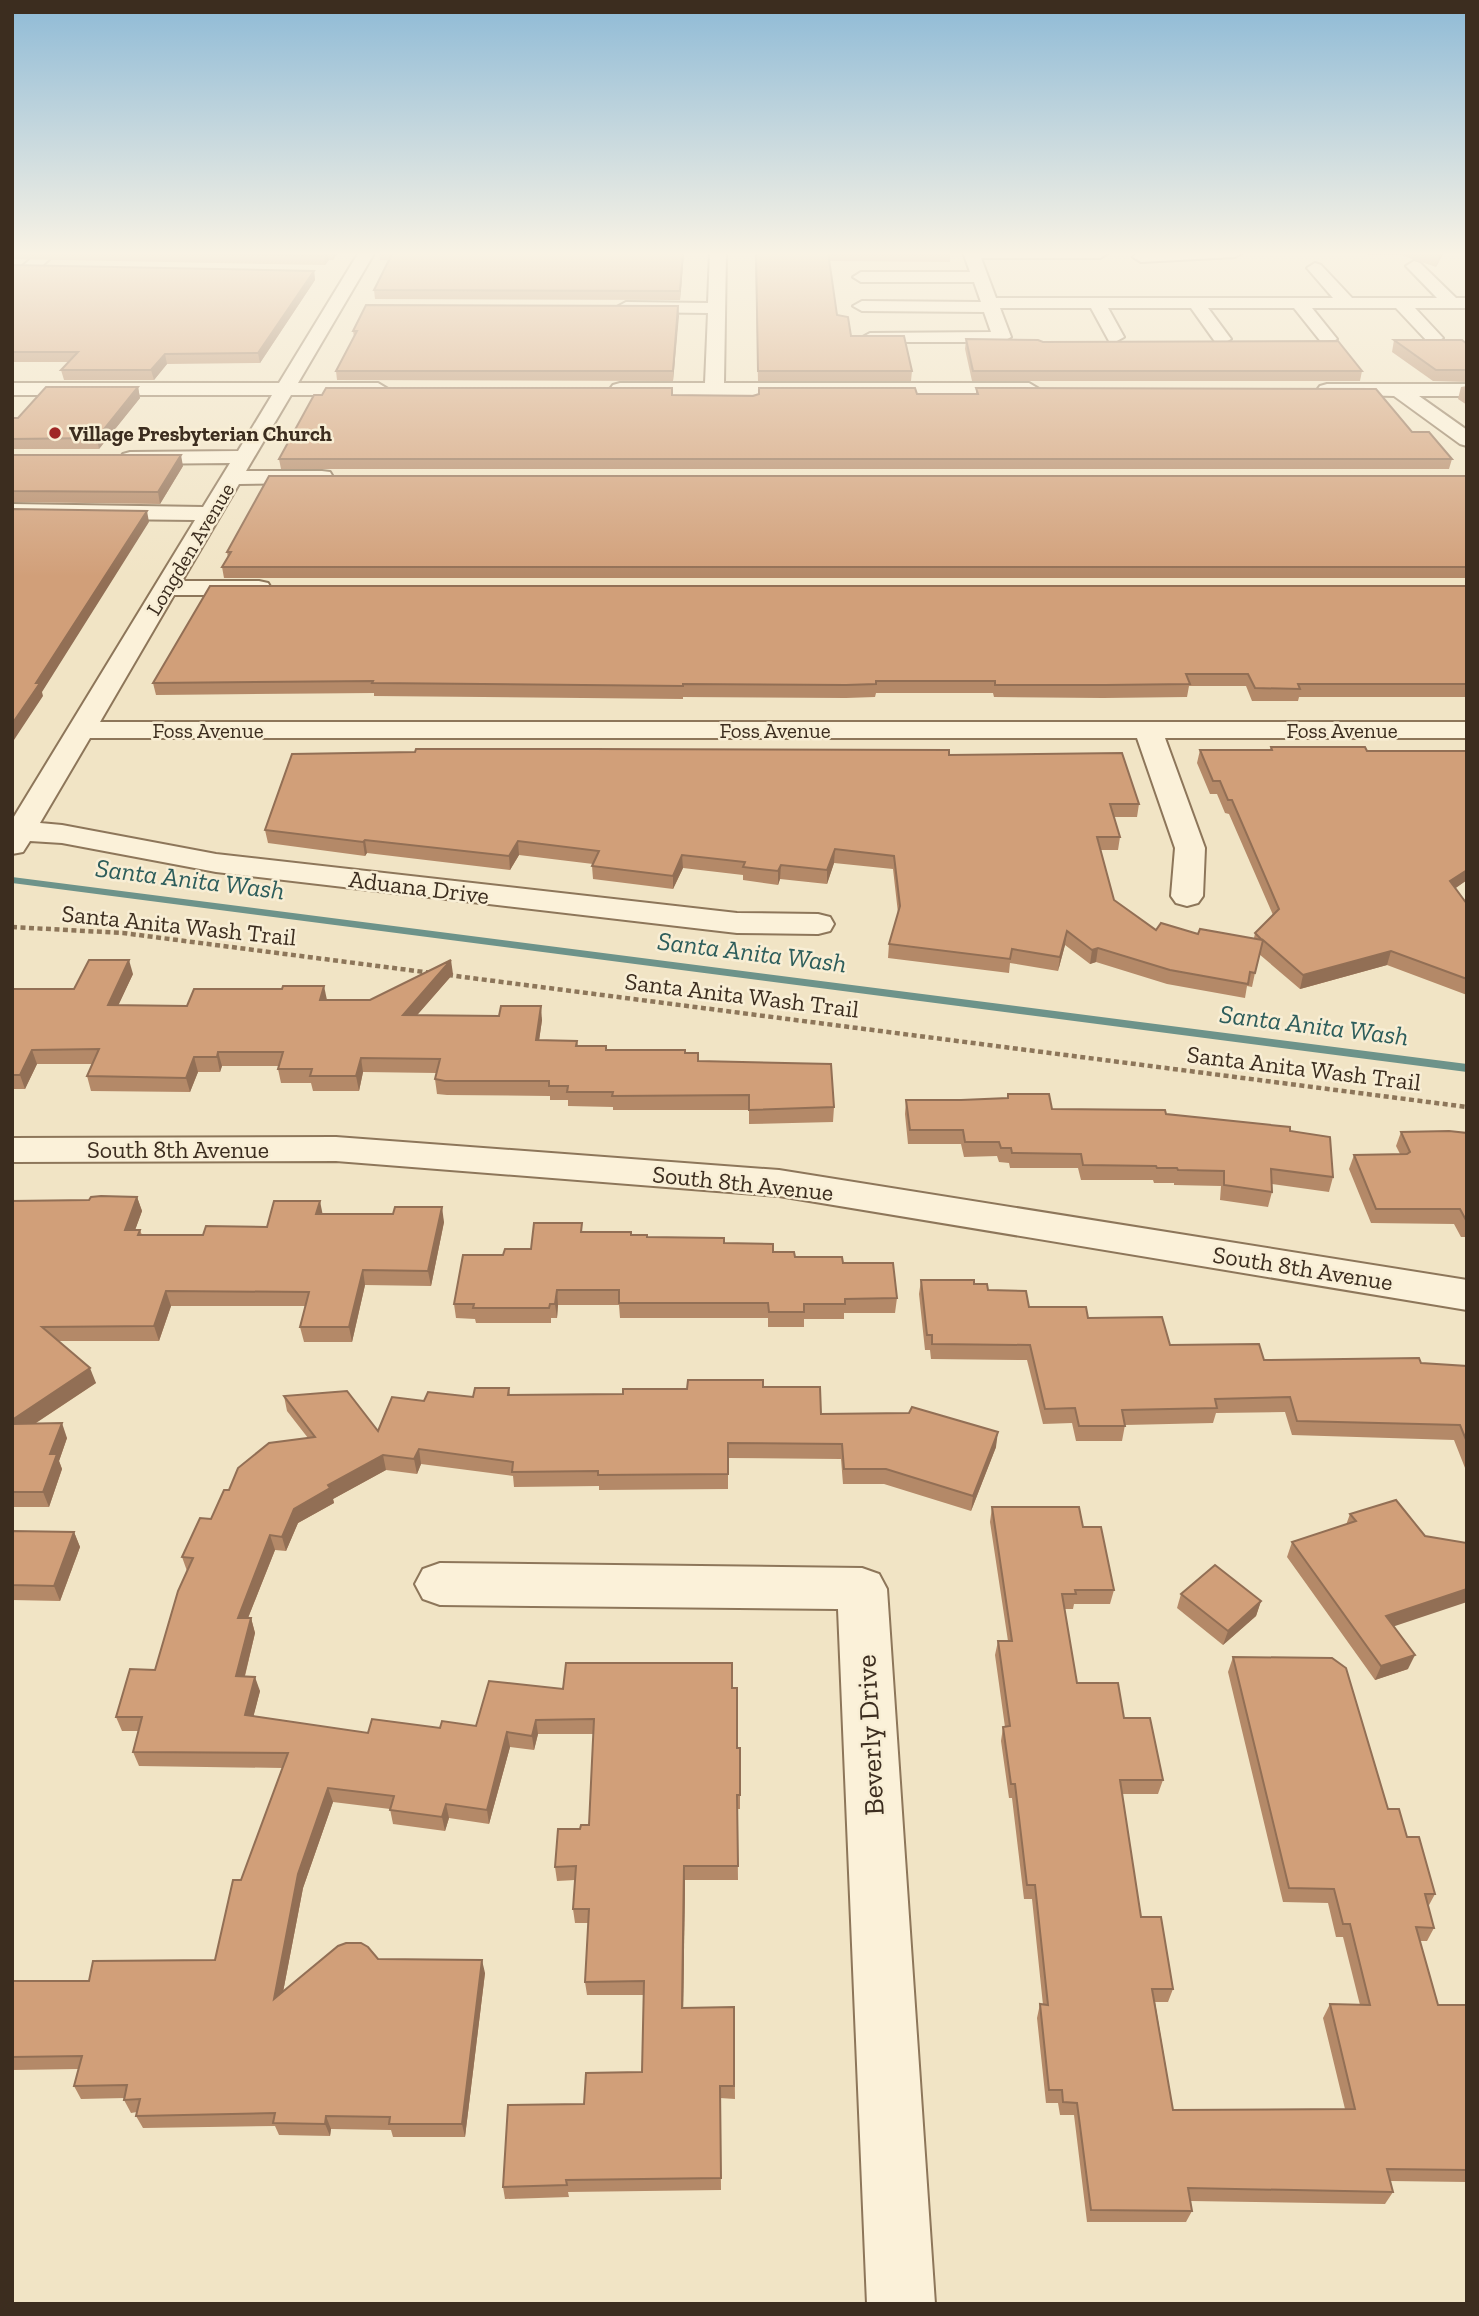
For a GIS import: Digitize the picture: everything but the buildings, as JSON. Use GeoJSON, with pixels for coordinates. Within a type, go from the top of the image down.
{"type":"FeatureCollection","features":[{"type":"Feature","properties":{"kind":"street","name":"Longden Avenue"},"geometry":{"type":"LineString","coordinates":[[17,838],[284,389],[306,360]]}},
{"type":"Feature","properties":{"kind":"street"},"geometry":{"type":"LineString","coordinates":[[714,390],[715,360]]}},
{"type":"Feature","properties":{"kind":"street"},"geometry":{"type":"LineString","coordinates":[[938,360],[946,389]]}},
{"type":"Feature","properties":{"kind":"street"},"geometry":{"type":"LineString","coordinates":[[12,389],[403,389]]}},
{"type":"Feature","properties":{"kind":"street"},"geometry":{"type":"LineString","coordinates":[[606,390],[1042,389]]}},
{"type":"Feature","properties":{"kind":"street"},"geometry":{"type":"LineString","coordinates":[[1303,390],[1467,390]]}},
{"type":"Feature","properties":{"kind":"street"},"geometry":{"type":"LineString","coordinates":[[1399,390],[1467,440]]}},
{"type":"Feature","properties":{"kind":"street"},"geometry":{"type":"LineString","coordinates":[[108,458],[340,477]]}},
{"type":"Feature","properties":{"kind":"street"},"geometry":{"type":"LineString","coordinates":[[12,512],[212,514]]}},
{"type":"Feature","properties":{"kind":"street"},"geometry":{"type":"LineString","coordinates":[[167,588],[289,588]]}},
{"type":"Feature","properties":{"kind":"street","name":"Foss Avenue"},"geometry":{"type":"LineString","coordinates":[[82,730],[1467,730]]}},
{"type":"Feature","properties":{"kind":"street"},"geometry":{"type":"LineString","coordinates":[[1148,730],[1190,848],[1187,896]]}},
{"type":"Feature","properties":{"kind":"street","name":"Aduana Drive"},"geometry":{"type":"LineString","coordinates":[[17,838],[62,834],[216,863],[737,923],[818,924]]}},
{"type":"Feature","properties":{"kind":"street","name":"South 8th Avenue"},"geometry":{"type":"LineString","coordinates":[[12,1150],[336,1149],[779,1183],[1467,1295]]}},
{"type":"Feature","properties":{"kind":"street","name":"Beverly Drive"},"geometry":{"type":"LineString","coordinates":[[440,1584],[862,1589],[901,2304]]}},
{"type":"Feature","properties":{"kind":"path","name":"Santa Anita Wash Trail"},"geometry":{"type":"LineString","coordinates":[[12,927],[123,933],[1467,1107]]}},
{"type":"Feature","properties":{"kind":"waterway","name":"Santa Anita Wash"},"geometry":{"type":"LineString","coordinates":[[12,880],[1467,1068]]}},
{"type":"Feature","properties":{"kind":"place","name":"Village Presbyterian Church"},"geometry":{"type":"Point","coordinates":[55,433]}}]}
